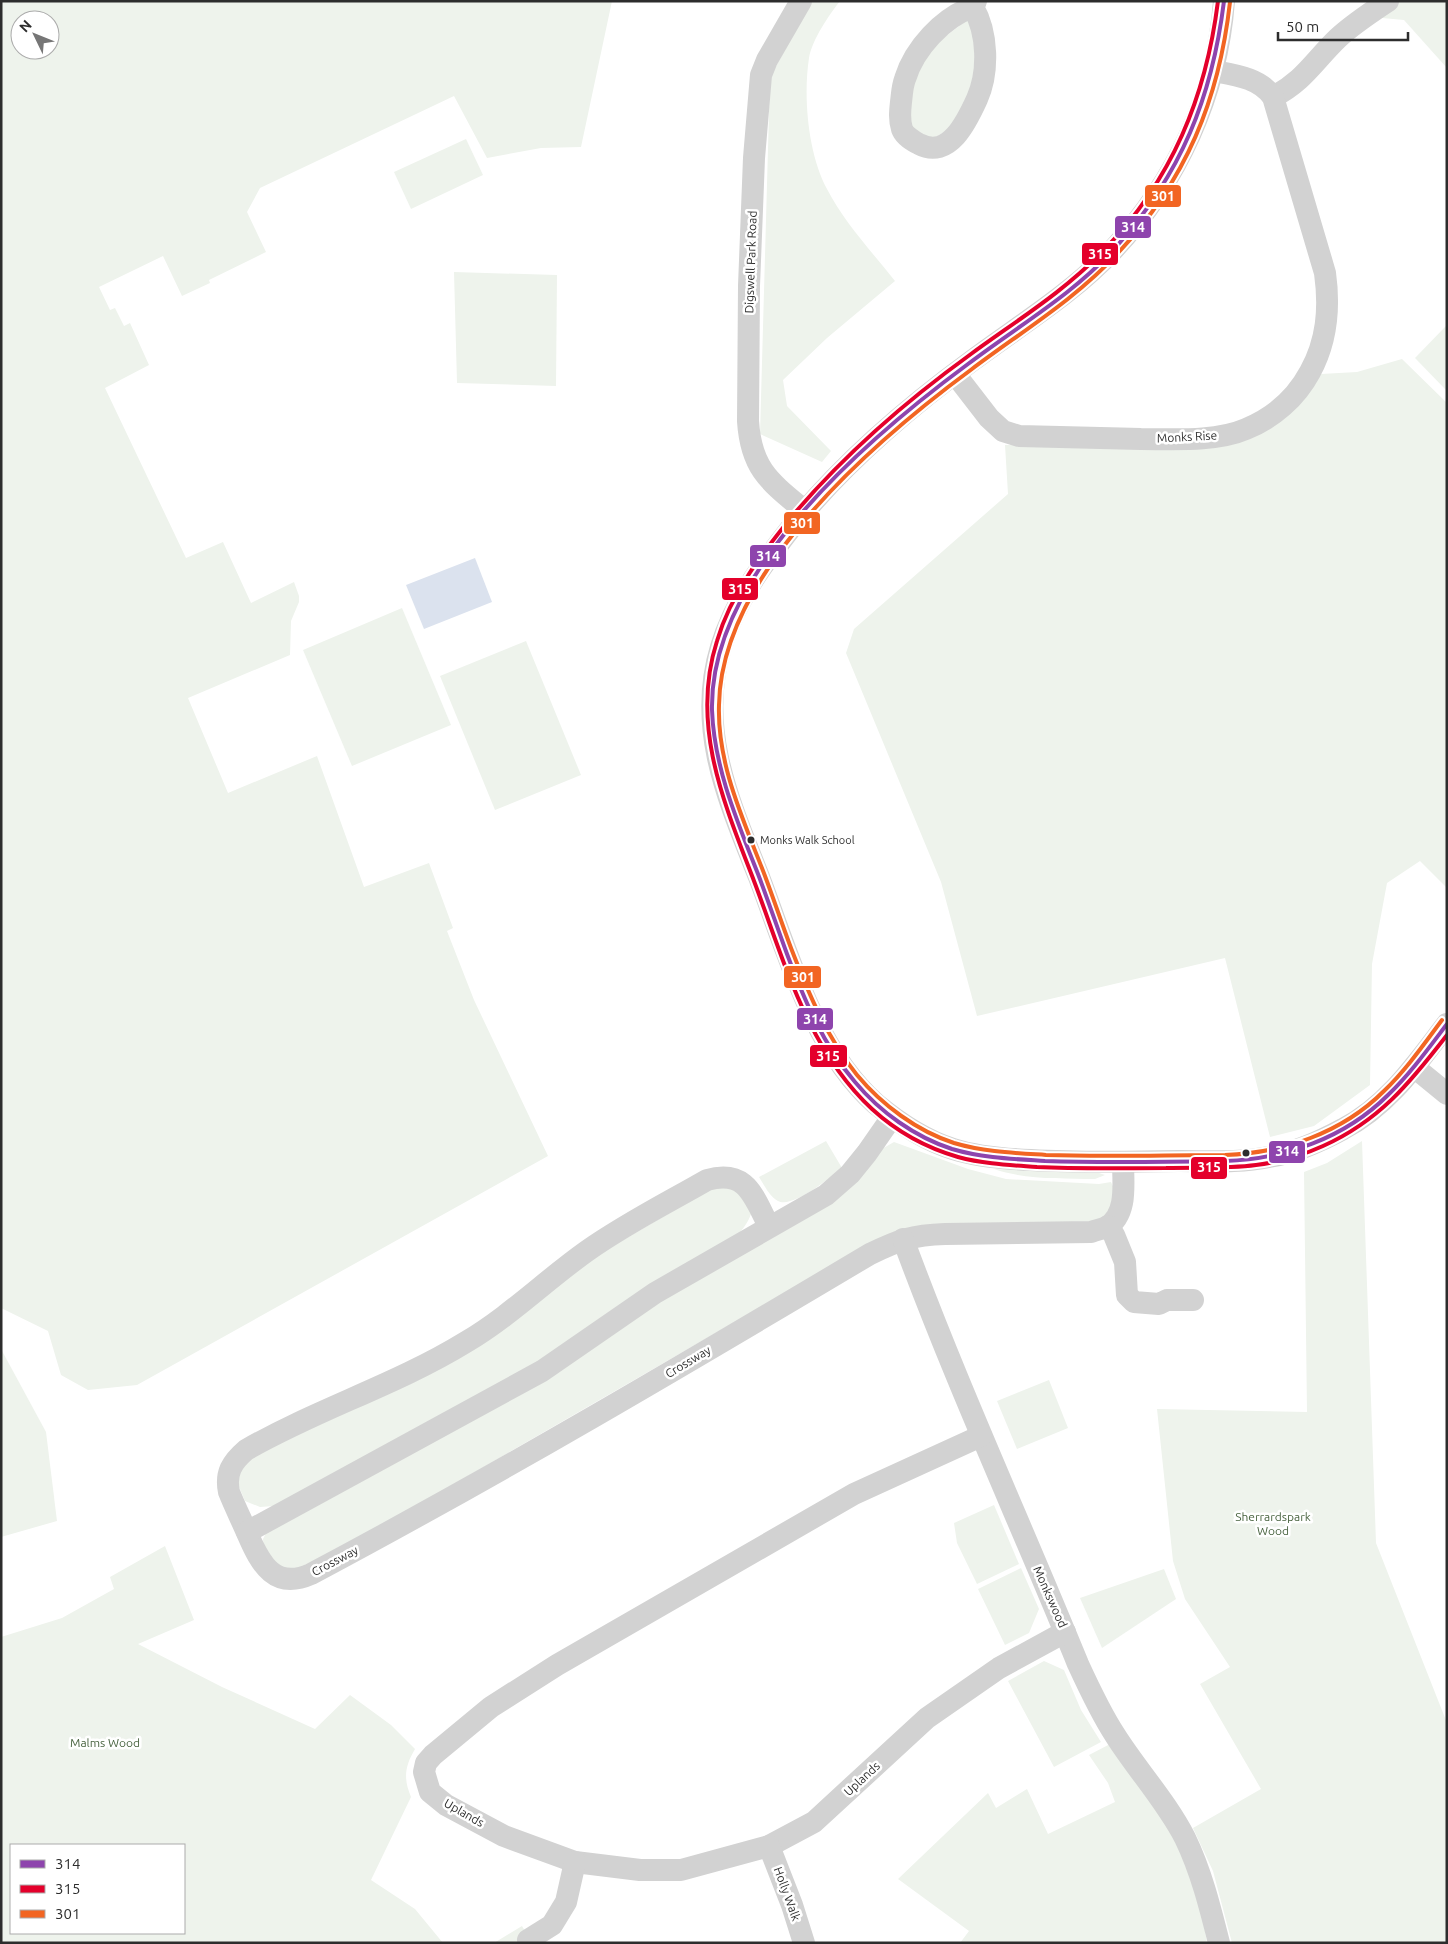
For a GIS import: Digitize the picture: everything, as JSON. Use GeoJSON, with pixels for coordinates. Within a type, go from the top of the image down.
{"type":"FeatureCollection","features":[{"type":"Feature","properties":{"kind":"street","name":"Digswell Park Road"},"geometry":{"type":"LineString","coordinates":[[801,1],[767,60],[762,74],[754,158],[749,286],[748,421],[749,442],[761,468],[777,487],[805,511]]}},
{"type":"Feature","properties":{"kind":"street"},"geometry":{"type":"LineString","coordinates":[[1224,1],[1222,34],[1204,104],[1163,187],[1136,225],[1098,265],[1066,292],[954,374],[868,444],[805,511],[743,593],[728,624],[719,653],[713,685],[714,745],[732,810],[821,1032],[854,1080],[872,1100],[913,1131],[936,1143],[974,1155],[1056,1162],[1241,1161],[1273,1157],[1301,1148],[1345,1129],[1381,1104],[1414,1067],[1447,1024]]}},
{"type":"Feature","properties":{"kind":"street"},"geometry":{"type":"LineString","coordinates":[[1214,71],[1259,83],[1268,89],[1273,97],[1298,82],[1338,38],[1361,19],[1388,1]]}},
{"type":"Feature","properties":{"kind":"street"},"geometry":{"type":"LineString","coordinates":[[975,4],[983,28],[986,46],[984,71],[978,97],[964,126],[952,140],[939,146],[925,147],[912,141],[902,130],[900,113],[904,80],[916,56],[929,38],[956,14],[975,4]]}},
{"type":"Feature","properties":{"kind":"street","name":"Monks Rise"},"geometry":{"type":"LineString","coordinates":[[954,374],[989,418],[1003,430],[1019,436],[1183,439],[1212,437],[1245,430],[1280,409],[1306,379],[1319,356],[1326,329],[1329,298],[1325,273],[1273,97]]}},
{"type":"Feature","properties":{"kind":"street"},"geometry":{"type":"LineString","coordinates":[[1414,1067],[1447,1094]]}},
{"type":"Feature","properties":{"kind":"street"},"geometry":{"type":"LineString","coordinates":[[247,1532],[542,1370],[655,1293],[826,1194],[850,1174],[892,1116]]}},
{"type":"Feature","properties":{"kind":"street"},"geometry":{"type":"LineString","coordinates":[[1123,1162],[1123,1204],[1117,1217],[1108,1226],[1114,1235],[1125,1262],[1127,1295],[1134,1302],[1159,1304],[1167,1300],[1193,1300]]}},
{"type":"Feature","properties":{"kind":"street","name":"Crossway"},"geometry":{"type":"LineString","coordinates":[[769,1226],[750,1190],[743,1183],[733,1178],[721,1176],[707,1180],[620,1230],[586,1252],[503,1318],[466,1342],[427,1364],[246,1450],[232,1464],[227,1482],[229,1492],[261,1562],[273,1574],[281,1578],[292,1580],[311,1574],[438,1506],[651,1384],[870,1254],[903,1239],[922,1235],[945,1234],[1092,1232],[1108,1226]]}},
{"type":"Feature","properties":{"kind":"street","name":"Monkswood"},"geometry":{"type":"LineString","coordinates":[[903,1239],[929,1308],[982,1436],[1096,1702],[1115,1735],[1162,1801],[1185,1838],[1208,1898],[1219,1943]]}},
{"type":"Feature","properties":{"kind":"street","name":"Uplands"},"geometry":{"type":"LineString","coordinates":[[982,1436],[854,1494],[557,1665],[491,1707],[426,1763],[425,1780],[430,1792],[446,1805],[504,1836],[575,1862],[640,1870],[681,1870],[769,1846],[814,1822],[927,1718],[999,1668],[1065,1632]]}},
{"type":"Feature","properties":{"kind":"street","name":"Holly Walk"},"geometry":{"type":"LineString","coordinates":[[769,1846],[792,1905],[804,1943]]}},
{"type":"Feature","properties":{"kind":"street"},"geometry":{"type":"LineString","coordinates":[[528,1940],[552,1925],[566,1902],[575,1862]]}},
{"type":"Feature","properties":{"kind":"green space"},"geometry":{"type":"Polygon","coordinates":[[[1,1],[612,1],[581,147],[541,148],[487,158],[454,96],[260,188],[247,212],[266,252],[209,280],[210,283],[182,296],[163,256],[99,287],[110,310],[115,308],[124,326],[130,323],[149,365],[105,388],[186,558],[223,542],[251,603],[294,582],[299,596],[299,602],[291,621],[290,655],[188,698],[228,793],[317,756],[364,887],[429,863],[453,928],[447,931],[474,1000],[548,1156],[137,1385],[88,1390],[61,1375],[48,1331],[1,1308],[1,1]]]}},
{"type":"Feature","properties":{"kind":"green space"},"geometry":{"type":"Polygon","coordinates":[[[812,1],[840,1],[817,36],[809,58],[807,107],[815,159],[834,201],[895,281],[827,338],[783,380],[787,406],[831,451],[822,462],[760,434],[770,77],[812,1]]]}},
{"type":"Feature","properties":{"kind":"green space"},"geometry":{"type":"Polygon","coordinates":[[[1401,1],[1447,1],[1447,68],[1404,20],[1382,18],[1379,14],[1401,1]]]}},
{"type":"Feature","properties":{"kind":"green space"},"geometry":{"type":"Polygon","coordinates":[[[971,17],[978,74],[960,123],[930,140],[910,128],[908,91],[929,49],[971,17]]]}},
{"type":"Feature","properties":{"kind":"green space"},"geometry":{"type":"Polygon","coordinates":[[[466,139],[483,175],[411,209],[394,172],[466,139]]]}},
{"type":"Feature","properties":{"kind":"green space"},"geometry":{"type":"Polygon","coordinates":[[[454,272],[557,275],[556,386],[457,383],[454,272]]]}},
{"type":"Feature","properties":{"kind":"green space"},"geometry":{"type":"Polygon","coordinates":[[[1447,325],[1447,391],[1415,358],[1447,325]]]}},
{"type":"Feature","properties":{"kind":"green space"},"geometry":{"type":"Polygon","coordinates":[[[1402,359],[1447,403],[1447,888],[1420,861],[1387,883],[1372,964],[1370,1085],[1314,1126],[1270,1137],[1225,958],[977,1016],[941,882],[846,653],[854,629],[1008,494],[1005,445],[1215,446],[1321,374],[1357,372],[1402,359]]]}},
{"type":"Feature","properties":{"kind":"green space"},"geometry":{"type":"Polygon","coordinates":[[[402,608],[451,725],[352,766],[303,650],[402,608]]]}},
{"type":"Feature","properties":{"kind":"green space"},"geometry":{"type":"Polygon","coordinates":[[[526,641],[581,775],[495,810],[440,676],[526,641]]]}},
{"type":"Feature","properties":{"kind":"green space"},"geometry":{"type":"Polygon","coordinates":[[[826,1141],[842,1168],[802,1196],[784,1202],[772,1197],[759,1177],[826,1141]]]}},
{"type":"Feature","properties":{"kind":"green space","name":"Sherrardspark Wood"},"geometry":{"type":"Polygon","coordinates":[[[1362,1141],[1376,1543],[1447,1723],[1447,1943],[1232,1943],[1213,1871],[1193,1828],[1261,1789],[1200,1684],[1230,1667],[1185,1599],[1173,1561],[1157,1409],[1307,1412],[1304,1172],[1327,1163],[1362,1141]]]}},
{"type":"Feature","properties":{"kind":"green space"},"geometry":{"type":"Polygon","coordinates":[[[894,1142],[968,1169],[1006,1179],[1099,1184],[1111,1182],[1114,1188],[1113,1203],[1101,1221],[866,1246],[307,1569],[285,1572],[264,1551],[263,1539],[266,1533],[553,1372],[894,1142]]]}},
{"type":"Feature","properties":{"kind":"green space"},"geometry":{"type":"Polygon","coordinates":[[[994,1169],[1099,1173],[1105,1175],[1095,1179],[1044,1178],[1006,1173],[994,1169]]]}},
{"type":"Feature","properties":{"kind":"green space"},"geometry":{"type":"Polygon","coordinates":[[[719,1184],[732,1184],[753,1207],[748,1221],[734,1239],[536,1366],[274,1506],[260,1507],[245,1501],[234,1475],[237,1466],[719,1184]]]}},
{"type":"Feature","properties":{"kind":"green space"},"geometry":{"type":"Polygon","coordinates":[[[1,1349],[46,1432],[57,1521],[1,1537],[1,1349]]]}},
{"type":"Feature","properties":{"kind":"green space"},"geometry":{"type":"Polygon","coordinates":[[[1049,1380],[1068,1428],[1017,1449],[997,1401],[1049,1380]]]}},
{"type":"Feature","properties":{"kind":"green space"},"geometry":{"type":"Polygon","coordinates":[[[994,1505],[1019,1564],[977,1584],[957,1543],[954,1523],[994,1505]]]}},
{"type":"Feature","properties":{"kind":"green space","name":"Malms Wood"},"geometry":{"type":"Polygon","coordinates":[[[165,1546],[194,1620],[138,1644],[222,1687],[315,1729],[350,1695],[391,1725],[415,1749],[406,1772],[411,1797],[371,1880],[415,1909],[443,1943],[1,1943],[1,1637],[62,1618],[114,1589],[110,1577],[165,1546]]]}},
{"type":"Feature","properties":{"kind":"green space"},"geometry":{"type":"Polygon","coordinates":[[[1021,1568],[1039,1609],[1029,1633],[1005,1645],[978,1589],[1021,1568]]]}},
{"type":"Feature","properties":{"kind":"green space"},"geometry":{"type":"Polygon","coordinates":[[[1164,1569],[1176,1599],[1102,1648],[1080,1598],[1164,1569]]]}},
{"type":"Feature","properties":{"kind":"green space"},"geometry":{"type":"Polygon","coordinates":[[[1044,1661],[1064,1670],[1081,1710],[1101,1742],[1054,1767],[1008,1681],[1044,1661]]]}},
{"type":"Feature","properties":{"kind":"green space"},"geometry":{"type":"Polygon","coordinates":[[[1112,1743],[1172,1829],[1200,1900],[1207,1943],[960,1943],[969,1931],[898,1879],[988,1793],[996,1808],[1027,1789],[1048,1834],[1115,1802],[1108,1783],[1089,1755],[1112,1743]]]}},
{"type":"Feature","properties":{"kind":"green space"},"geometry":{"type":"Polygon","coordinates":[[[522,1926],[532,1943],[494,1943],[522,1926]]]}},
{"type":"Feature","properties":{"kind":"shaded area"},"geometry":{"type":"Polygon","coordinates":[[[475,558],[492,602],[424,629],[406,585],[475,558]]]}},
{"type":"Feature","properties":{"kind":"transit line","name":"315"},"geometry":{"type":"LineString","coordinates":[[1218,1],[1205,71],[1195,104],[1167,166],[1149,195],[1128,223],[1104,250],[1073,279],[923,390],[856,449],[794,514],[749,574],[723,623],[710,672],[707,703],[714,763],[732,822],[787,972],[814,1031],[830,1059],[849,1085],[881,1117],[912,1138],[946,1153],[987,1163],[1069,1168],[1222,1167],[1256,1165],[1282,1160],[1323,1146],[1343,1136],[1377,1113],[1406,1085],[1447,1035]]}},
{"type":"Feature","properties":{"kind":"transit line","name":"314"},"geometry":{"type":"LineString","coordinates":[[1224,1],[1219,36],[1211,70],[1202,102],[1190,133],[1176,163],[1139,219],[1100,264],[1064,295],[928,394],[885,430],[842,470],[801,513],[765,560],[737,609],[718,659],[712,710],[717,752],[735,814],[800,988],[815,1021],[833,1053],[855,1082],[887,1113],[925,1138],[938,1144],[952,1149],[998,1158],[1045,1161],[1225,1161],[1270,1156],[1292,1151],[1333,1134],[1371,1110],[1404,1079],[1447,1024]]}},
{"type":"Feature","properties":{"kind":"transit line","name":"301"},"geometry":{"type":"LineString","coordinates":[[1230,2],[1225,38],[1208,105],[1180,167],[1163,197],[1142,225],[1102,270],[1066,300],[933,399],[891,434],[849,473],[809,515],[774,560],[745,607],[726,656],[719,705],[722,749],[733,792],[797,965],[827,1030],[846,1061],[878,1097],[901,1116],[940,1138],[954,1143],[1000,1152],[1046,1155],[1225,1155],[1268,1150],[1290,1145],[1331,1129],[1367,1106],[1400,1074],[1442,1020]]}},
{"type":"Feature","properties":{"kind":"place","name":"Monks Walk School"},"geometry":{"type":"Point","coordinates":[751,840]}}]}
